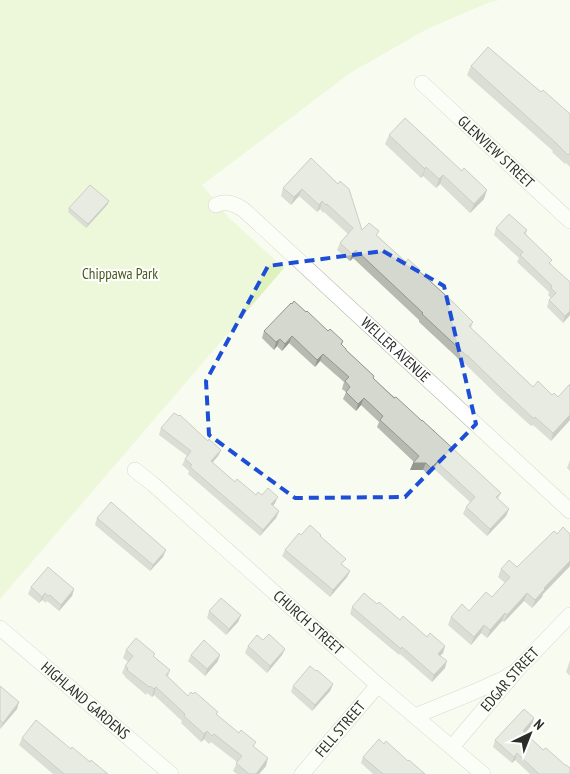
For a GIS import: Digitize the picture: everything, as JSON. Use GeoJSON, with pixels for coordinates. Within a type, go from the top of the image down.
{"type":"FeatureCollection","features":[{"type":"Feature","properties":{"kind":"street","name":"GLENVIEW STREET"},"geometry":{"type":"LineString","coordinates":[[422,83],[570,221]]}},
{"type":"Feature","properties":{"kind":"street","name":"WELLER AVENUE"},"geometry":{"type":"LineString","coordinates":[[216,204],[229,202],[244,210],[570,511]]}},
{"type":"Feature","properties":{"kind":"street","name":"CHURCH STREET"},"geometry":{"type":"LineString","coordinates":[[134,470],[154,485],[378,685],[483,774]]}},
{"type":"Feature","properties":{"kind":"street","name":"EDGAR STREET"},"geometry":{"type":"LineString","coordinates":[[452,747],[518,669],[570,615]]}},
{"type":"Feature","properties":{"kind":"street","name":"HIGHLAND GARDENS"},"geometry":{"type":"LineString","coordinates":[[0,628],[171,774]]}},
{"type":"Feature","properties":{"kind":"street"},"geometry":{"type":"LineString","coordinates":[[415,716],[497,681],[518,669]]}},
{"type":"Feature","properties":{"kind":"street","name":"FELL STREET"},"geometry":{"type":"LineString","coordinates":[[302,774],[378,685]]}},
{"type":"Feature","properties":{"kind":"highlighted area"},"geometry":{"type":"Polygon","coordinates":[[[383,251],[444,286],[476,424],[405,497],[295,498],[209,435],[206,381],[268,266],[383,251]]]}},
{"type":"Feature","properties":{"kind":"green space","name":"Chippawa Park"},"geometry":{"type":"Polygon","coordinates":[[[0,0],[499,0],[490,2],[427,29],[350,73],[202,185],[229,218],[284,268],[0,599],[0,0]]]}},
{"type":"Feature","properties":{"kind":"building"},"geometry":{"type":"Polygon","coordinates":[[[488,47],[541,92],[543,90],[570,114],[570,155],[471,66],[488,47]]]}},
{"type":"Feature","properties":{"kind":"building"},"geometry":{"type":"Polygon","coordinates":[[[405,118],[462,171],[464,168],[487,190],[474,204],[443,175],[439,179],[426,167],[425,169],[389,135],[405,118]]]}},
{"type":"Feature","properties":{"kind":"building"},"geometry":{"type":"Polygon","coordinates":[[[311,158],[338,184],[340,181],[349,189],[362,230],[369,223],[379,231],[376,235],[406,262],[408,259],[419,269],[473,322],[469,326],[533,387],[538,381],[552,395],[554,393],[558,397],[570,384],[570,415],[553,433],[535,417],[534,419],[356,250],[352,254],[340,243],[353,228],[327,204],[322,201],[319,205],[302,189],[294,197],[283,188],[311,158]]]}},
{"type":"Feature","properties":{"kind":"building"},"geometry":{"type":"Polygon","coordinates":[[[90,185],[109,201],[88,224],[69,208],[90,185]]]}},
{"type":"Feature","properties":{"kind":"building"},"geometry":{"type":"Polygon","coordinates":[[[509,214],[527,230],[524,233],[552,260],[549,263],[570,282],[570,311],[565,316],[549,300],[556,293],[551,288],[552,286],[520,255],[523,252],[496,228],[509,214]]]}},
{"type":"Feature","properties":{"kind":"building"},"geometry":{"type":"Polygon","coordinates":[[[294,301],[328,331],[330,329],[343,341],[341,344],[374,376],[373,378],[394,398],[396,397],[422,420],[501,493],[496,497],[509,509],[490,529],[466,507],[475,497],[437,462],[431,468],[426,463],[413,463],[419,456],[380,420],[383,416],[364,398],[358,404],[346,392],[350,387],[345,381],[349,377],[323,354],[317,360],[292,336],[285,344],[280,339],[276,342],[264,331],[294,301]]]}},
{"type":"Feature","properties":{"kind":"building"},"geometry":{"type":"Polygon","coordinates":[[[174,413],[180,415],[208,441],[209,439],[221,450],[211,461],[235,482],[237,479],[256,495],[258,492],[262,495],[268,488],[278,497],[271,504],[279,511],[263,530],[190,467],[192,465],[185,459],[191,451],[161,428],[174,413]]]}},
{"type":"Feature","properties":{"kind":"building"},"geometry":{"type":"Polygon","coordinates":[[[111,502],[166,550],[153,565],[97,518],[111,502]]]}},
{"type":"Feature","properties":{"kind":"building"},"geometry":{"type":"Polygon","coordinates":[[[310,525],[346,559],[341,564],[350,571],[333,590],[285,550],[299,533],[301,535],[310,525]]]}},
{"type":"Feature","properties":{"kind":"building"},"geometry":{"type":"Polygon","coordinates":[[[563,527],[570,534],[570,561],[535,600],[527,593],[490,630],[484,625],[474,637],[451,617],[462,604],[469,611],[486,592],[492,597],[510,577],[501,569],[509,560],[517,567],[554,531],[557,534],[563,527]]]}},
{"type":"Feature","properties":{"kind":"building"},"geometry":{"type":"Polygon","coordinates":[[[48,567],[74,589],[61,605],[50,595],[48,596],[45,593],[42,597],[31,587],[48,567]]]}},
{"type":"Feature","properties":{"kind":"building"},"geometry":{"type":"Polygon","coordinates":[[[364,593],[377,604],[379,602],[400,620],[403,616],[427,637],[430,633],[445,646],[438,654],[447,661],[434,675],[352,607],[364,593]]]}},
{"type":"Feature","properties":{"kind":"building"},"geometry":{"type":"Polygon","coordinates":[[[221,598],[241,615],[229,629],[209,611],[221,598]]]}},
{"type":"Feature","properties":{"kind":"building"},"geometry":{"type":"Polygon","coordinates":[[[269,634],[285,649],[270,666],[248,646],[257,635],[263,640],[269,634]]]}},
{"type":"Feature","properties":{"kind":"building"},"geometry":{"type":"Polygon","coordinates":[[[136,638],[170,670],[166,675],[188,696],[191,692],[193,694],[195,692],[218,712],[216,714],[239,733],[241,730],[256,742],[253,746],[268,758],[256,774],[249,774],[236,763],[242,756],[214,734],[212,736],[207,731],[204,734],[156,687],[154,689],[149,687],[127,670],[128,668],[125,666],[133,656],[126,650],[136,638]]]}},
{"type":"Feature","properties":{"kind":"building"},"geometry":{"type":"Polygon","coordinates":[[[204,640],[220,655],[207,669],[191,655],[204,640]]]}},
{"type":"Feature","properties":{"kind":"building"},"geometry":{"type":"Polygon","coordinates":[[[310,666],[333,684],[315,705],[293,686],[310,666]]]}},
{"type":"Feature","properties":{"kind":"building"},"geometry":{"type":"Polygon","coordinates":[[[0,686],[19,702],[3,723],[0,720],[0,686]]]}},
{"type":"Feature","properties":{"kind":"building"},"geometry":{"type":"Polygon","coordinates":[[[524,709],[534,718],[523,731],[543,750],[546,748],[570,768],[570,774],[539,774],[517,753],[514,757],[495,740],[524,709]]]}},
{"type":"Feature","properties":{"kind":"building"},"geometry":{"type":"Polygon","coordinates":[[[36,720],[71,749],[72,747],[108,774],[64,774],[22,738],[36,720]]]}},
{"type":"Feature","properties":{"kind":"building"},"geometry":{"type":"Polygon","coordinates":[[[379,739],[384,744],[386,741],[425,774],[383,774],[363,757],[379,739]]]}}]}
